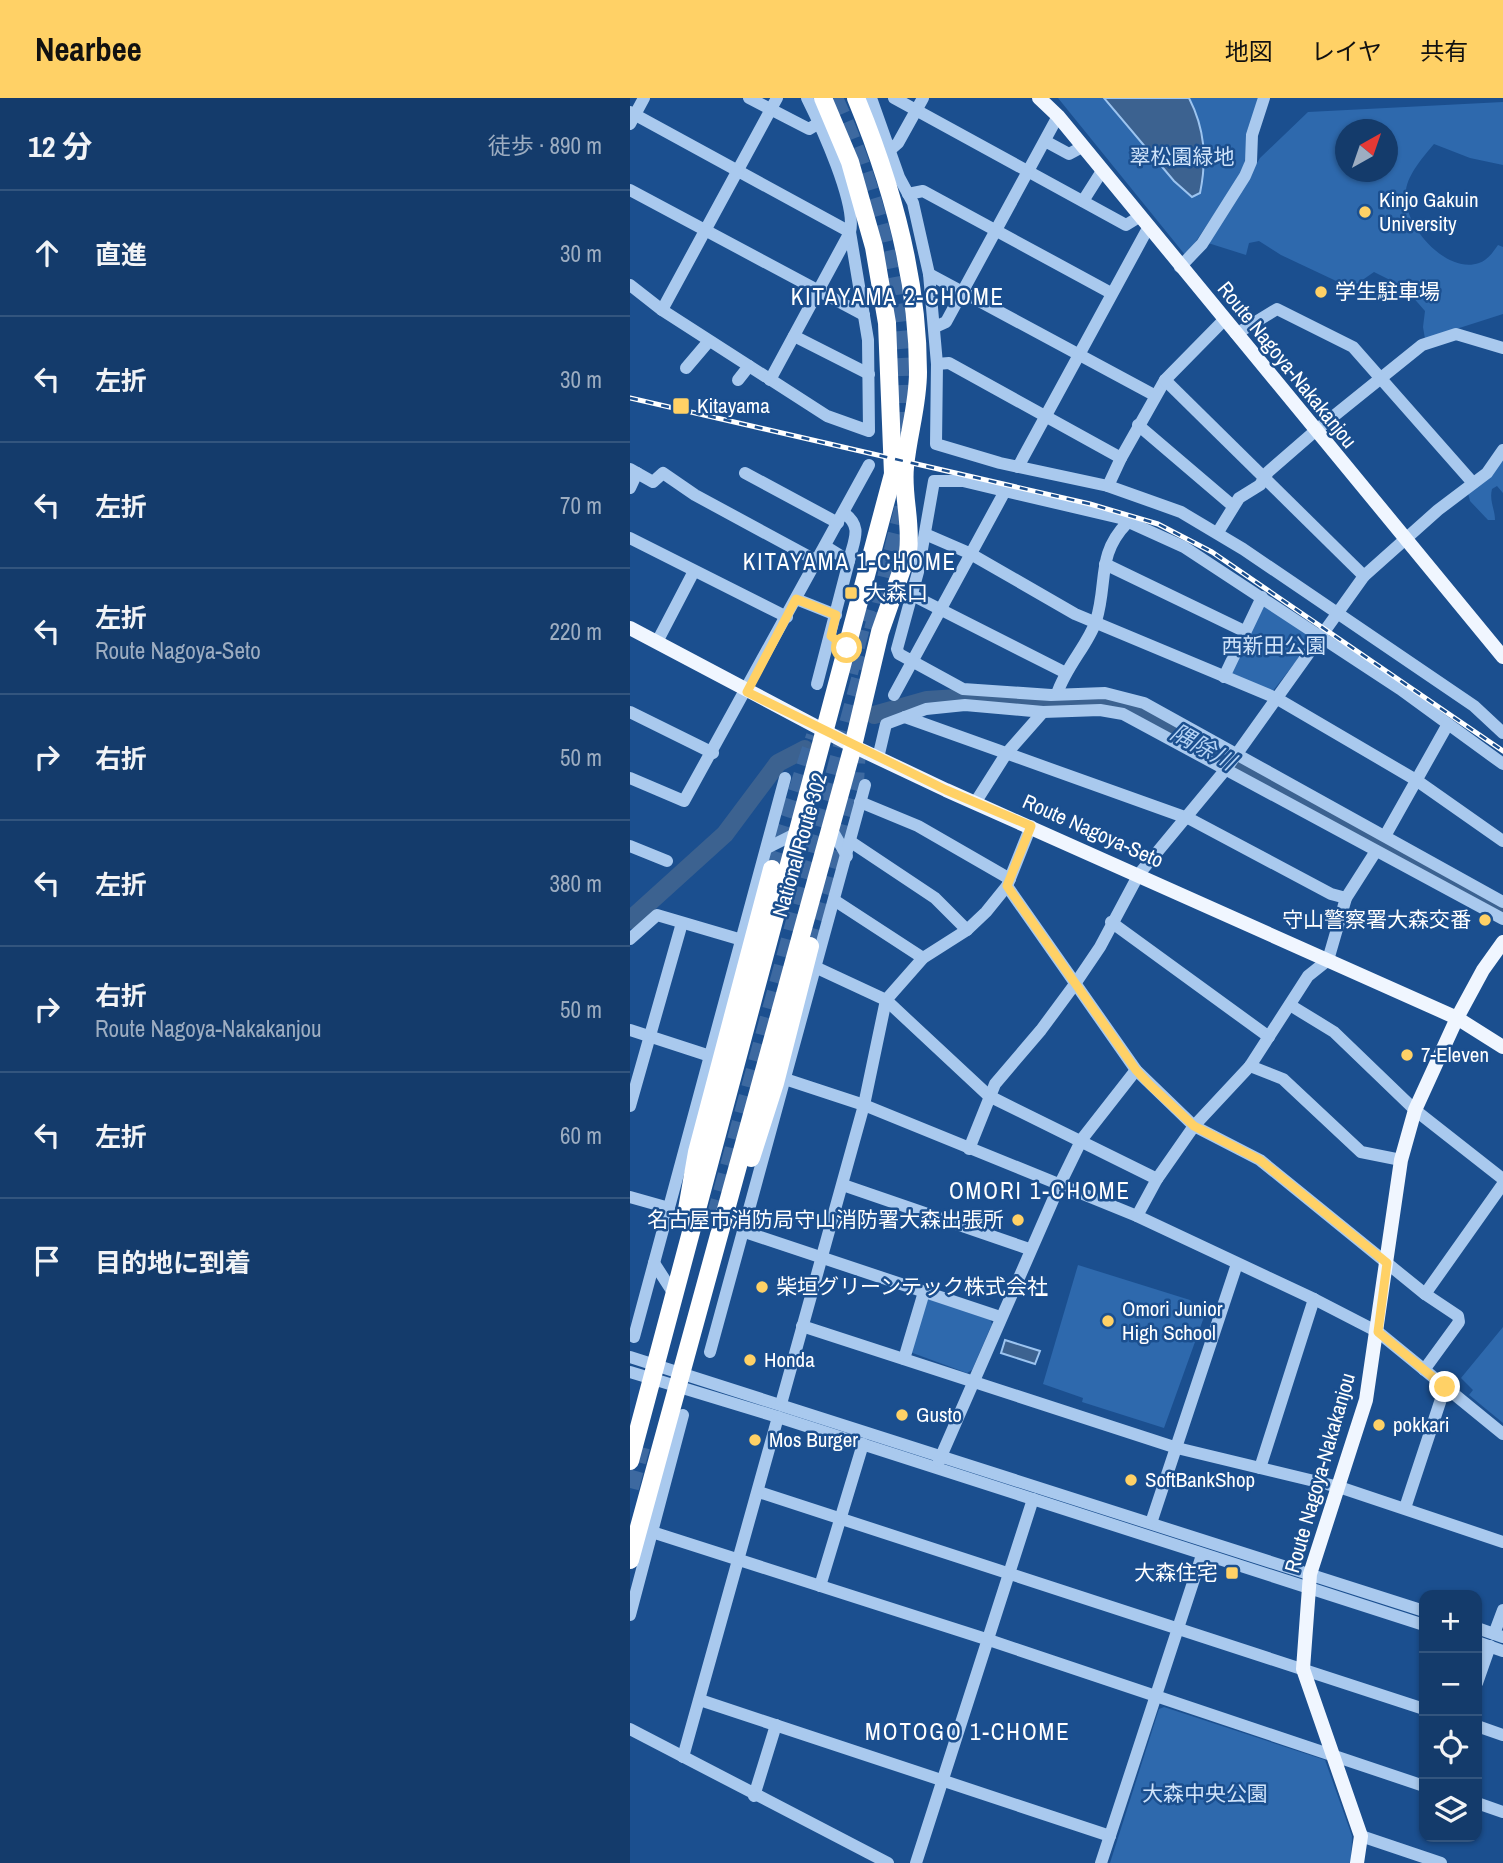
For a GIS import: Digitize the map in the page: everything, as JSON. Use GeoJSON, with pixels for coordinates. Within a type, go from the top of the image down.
{"type":"FeatureCollection","features":[{"type":"Feature","properties":{"kind":"highway","name":"National Route 302"},"geometry":{"type":"LineString","coordinates":[[630,1461],[893,474],[887,323],[874,247],[850,162],[823,98]]}},
{"type":"Feature","properties":{"kind":"highway","name":"National Route 302"},"geometry":{"type":"LineString","coordinates":[[630,1560],[645,1531],[669,1446],[681,1379],[829,824],[853,746],[880,632],[908,552],[910,535],[905,466],[917,405],[918,373],[912,292],[897,218],[856,98]]}},
{"type":"Feature","properties":{"kind":"highway"},"geometry":{"type":"LineString","coordinates":[[674,1294],[697,1152],[772,869]]}},
{"type":"Feature","properties":{"kind":"highway"},"geometry":{"type":"LineString","coordinates":[[711,1265],[775,1083],[810,946]]}},
{"type":"Feature","properties":{"kind":"main road","name":"Route Nagoya-Nakakanjou"},"geometry":{"type":"LineString","coordinates":[[1039,98],[1058,116],[1314,432],[1503,657]]}},
{"type":"Feature","properties":{"kind":"main road","name":"Route Nagoya-Seto"},"geometry":{"type":"LineString","coordinates":[[630,628],[747,692],[878,758],[1457,1018],[1503,1047]]}},
{"type":"Feature","properties":{"kind":"main road","name":"Route Nagoya-Nakakanjou"},"geometry":{"type":"LineString","coordinates":[[1357,1863],[1361,1836],[1304,1669],[1309,1581],[1366,1401],[1401,1160],[1415,1110],[1457,1018],[1483,970],[1503,942]]}},
{"type":"Feature","properties":{"kind":"street"},"geometry":{"type":"LineString","coordinates":[[644,98],[632,117],[738,170],[850,233]]}},
{"type":"Feature","properties":{"kind":"street"},"geometry":{"type":"LineString","coordinates":[[750,98],[774,104],[809,130],[819,123]]}},
{"type":"Feature","properties":{"kind":"street"},"geometry":{"type":"LineString","coordinates":[[770,380],[850,233],[853,221],[819,123],[807,98]]}},
{"type":"Feature","properties":{"kind":"street"},"geometry":{"type":"LineString","coordinates":[[870,98],[899,177],[908,194],[929,274],[935,327],[936,444],[1018,467],[1108,486],[1181,512],[1217,532],[1338,612],[1474,706],[1503,733]]}},
{"type":"Feature","properties":{"kind":"street"},"geometry":{"type":"LineString","coordinates":[[894,98],[1126,225],[1144,223]]}},
{"type":"Feature","properties":{"kind":"street"},"geometry":{"type":"LineString","coordinates":[[890,150],[898,143],[923,98]]}},
{"type":"Feature","properties":{"kind":"street"},"geometry":{"type":"LineString","coordinates":[[1180,267],[1202,244],[1245,176],[1251,162],[1252,135],[1264,98]]}},
{"type":"Feature","properties":{"kind":"street"},"geometry":{"type":"LineString","coordinates":[[662,310],[774,104]]}},
{"type":"Feature","properties":{"kind":"street"},"geometry":{"type":"LineString","coordinates":[[935,327],[946,323],[1058,116]]}},
{"type":"Feature","properties":{"kind":"street"},"geometry":{"type":"LineString","coordinates":[[1045,141],[1069,154],[1082,147]]}},
{"type":"Feature","properties":{"kind":"street"},"geometry":{"type":"LineString","coordinates":[[1083,201],[1102,171]]}},
{"type":"Feature","properties":{"kind":"street"},"geometry":{"type":"LineString","coordinates":[[630,190],[864,315]]}},
{"type":"Feature","properties":{"kind":"street"},"geometry":{"type":"LineString","coordinates":[[908,194],[923,191],[1111,293]]}},
{"type":"Feature","properties":{"kind":"street"},"geometry":{"type":"LineString","coordinates":[[1018,467],[1111,293],[1144,223]]}},
{"type":"Feature","properties":{"kind":"street"},"geometry":{"type":"LineString","coordinates":[[630,285],[662,310],[827,416],[869,431],[868,340],[850,233]]}},
{"type":"Feature","properties":{"kind":"street"},"geometry":{"type":"LineString","coordinates":[[929,274],[1154,395]]}},
{"type":"Feature","properties":{"kind":"street"},"geometry":{"type":"LineString","coordinates":[[1236,334],[1277,309],[1353,347],[1473,483]]}},
{"type":"Feature","properties":{"kind":"street"},"geometry":{"type":"LineString","coordinates":[[1108,486],[1154,395],[1165,380],[1224,320]]}},
{"type":"Feature","properties":{"kind":"street"},"geometry":{"type":"LineString","coordinates":[[1217,532],[1239,498],[1260,485],[1264,477],[1314,432],[1422,345],[1456,334],[1503,348]]}},
{"type":"Feature","properties":{"kind":"street"},"geometry":{"type":"LineString","coordinates":[[794,336],[869,374]]}},
{"type":"Feature","properties":{"kind":"street"},"geometry":{"type":"LineString","coordinates":[[868,340],[888,359]]}},
{"type":"Feature","properties":{"kind":"street"},"geometry":{"type":"LineString","coordinates":[[685,368],[709,341]]}},
{"type":"Feature","properties":{"kind":"street"},"geometry":{"type":"LineString","coordinates":[[918,373],[936,360],[949,363],[1121,458]]}},
{"type":"Feature","properties":{"kind":"street"},"geometry":{"type":"LineString","coordinates":[[738,380],[749,366]]}},
{"type":"Feature","properties":{"kind":"street"},"geometry":{"type":"LineString","coordinates":[[1165,380],[1364,576]]}},
{"type":"Feature","properties":{"kind":"street"},"geometry":{"type":"LineString","coordinates":[[1138,425],[1233,506]]}},
{"type":"Feature","properties":{"kind":"street"},"geometry":{"type":"LineString","coordinates":[[867,426],[883,428]]}},
{"type":"Feature","properties":{"kind":"street"},"geometry":{"type":"LineString","coordinates":[[969,1149],[995,1084],[1041,1030],[1075,984],[1100,947],[1139,874],[1226,769],[1364,576],[1487,473],[1503,450]]}},
{"type":"Feature","properties":{"kind":"street"},"geometry":{"type":"LineString","coordinates":[[630,778],[684,801],[713,754],[869,464]]}},
{"type":"Feature","properties":{"kind":"street"},"geometry":{"type":"LineString","coordinates":[[630,488],[634,471],[653,482],[663,473],[695,495],[817,561]]}},
{"type":"Feature","properties":{"kind":"street"},"geometry":{"type":"LineString","coordinates":[[745,473],[841,518],[855,521],[857,527],[817,684]]}},
{"type":"Feature","properties":{"kind":"street"},"geometry":{"type":"LineString","coordinates":[[1503,764],[1321,637],[1184,547],[1119,517],[963,481],[934,481],[912,595],[897,649],[913,662],[963,689],[1010,694],[1105,693],[1144,704],[1503,902]]}},
{"type":"Feature","properties":{"kind":"street"},"geometry":{"type":"LineString","coordinates":[[894,695],[1005,491]]}},
{"type":"Feature","properties":{"kind":"street"},"geometry":{"type":"LineString","coordinates":[[1057,694],[1065,672],[1096,622],[1112,538],[1127,523]]}},
{"type":"Feature","properties":{"kind":"street"},"geometry":{"type":"LineString","coordinates":[[925,534],[969,553],[1075,614],[1276,698],[1416,780],[1503,841]]}},
{"type":"Feature","properties":{"kind":"street"},"geometry":{"type":"LineString","coordinates":[[630,538],[787,617]]}},
{"type":"Feature","properties":{"kind":"street"},"geometry":{"type":"LineString","coordinates":[[825,545],[849,561]]}},
{"type":"Feature","properties":{"kind":"street"},"geometry":{"type":"LineString","coordinates":[[1105,564],[1244,631]]}},
{"type":"Feature","properties":{"kind":"street"},"geometry":{"type":"LineString","coordinates":[[657,642],[694,571]]}},
{"type":"Feature","properties":{"kind":"street"},"geometry":{"type":"LineString","coordinates":[[912,595],[1065,672]]}},
{"type":"Feature","properties":{"kind":"street"},"geometry":{"type":"LineString","coordinates":[[1224,677],[1262,597]]}},
{"type":"Feature","properties":{"kind":"street"},"geometry":{"type":"LineString","coordinates":[[796,599],[836,615]]}},
{"type":"Feature","properties":{"kind":"street"},"geometry":{"type":"LineString","coordinates":[[831,636],[847,648]]}},
{"type":"Feature","properties":{"kind":"street"},"geometry":{"type":"LineString","coordinates":[[878,758],[886,723],[926,709],[965,705],[1043,712],[1100,710],[1132,716],[1503,919]]}},
{"type":"Feature","properties":{"kind":"street"},"geometry":{"type":"LineString","coordinates":[[630,712],[713,754]]}},
{"type":"Feature","properties":{"kind":"street"},"geometry":{"type":"LineString","coordinates":[[975,803],[1006,754],[1043,712]]}},
{"type":"Feature","properties":{"kind":"street"},"geometry":{"type":"LineString","coordinates":[[905,717],[1185,818],[1331,894],[1346,898]]}},
{"type":"Feature","properties":{"kind":"street"},"geometry":{"type":"LineString","coordinates":[[1385,836],[1448,724]]}},
{"type":"Feature","properties":{"kind":"street"},"geometry":{"type":"LineString","coordinates":[[634,1337],[785,778]]}},
{"type":"Feature","properties":{"kind":"street"},"geometry":{"type":"LineString","coordinates":[[710,1352],[745,1232],[814,967],[851,842],[864,785]]}},
{"type":"Feature","properties":{"kind":"street"},"geometry":{"type":"LineString","coordinates":[[860,802],[918,825],[1009,883],[1075,984],[1136,1070],[1194,1126],[1260,1160],[1425,1294],[1458,1316],[1459,1322],[1424,1370]]}},
{"type":"Feature","properties":{"kind":"street"},"geometry":{"type":"LineString","coordinates":[[829,824],[847,856]]}},
{"type":"Feature","properties":{"kind":"street"},"geometry":{"type":"LineString","coordinates":[[683,1757],[843,1185],[864,1105],[886,1000],[923,958],[967,930],[1009,883],[1031,826]]}},
{"type":"Feature","properties":{"kind":"street"},"geometry":{"type":"LineString","coordinates":[[767,848],[799,832]]}},
{"type":"Feature","properties":{"kind":"street"},"geometry":{"type":"LineString","coordinates":[[851,842],[935,898],[967,930]]}},
{"type":"Feature","properties":{"kind":"street"},"geometry":{"type":"LineString","coordinates":[[630,846],[667,861]]}},
{"type":"Feature","properties":{"kind":"street"},"geometry":{"type":"LineString","coordinates":[[1137,1216],[1157,1179],[1194,1126],[1250,1066],[1308,976],[1328,960],[1346,898],[1376,851]]}},
{"type":"Feature","properties":{"kind":"street"},"geometry":{"type":"LineString","coordinates":[[834,900],[923,958]]}},
{"type":"Feature","properties":{"kind":"street"},"geometry":{"type":"LineString","coordinates":[[630,939],[657,915],[742,940]]}},
{"type":"Feature","properties":{"kind":"street"},"geometry":{"type":"LineString","coordinates":[[1111,922],[1269,1037]]}},
{"type":"Feature","properties":{"kind":"street"},"geometry":{"type":"LineString","coordinates":[[630,1106],[682,923]]}},
{"type":"Feature","properties":{"kind":"street"},"geometry":{"type":"LineString","coordinates":[[814,967],[886,1000],[989,1096],[1082,1139],[1157,1179]]}},
{"type":"Feature","properties":{"kind":"street"},"geometry":{"type":"LineString","coordinates":[[1290,1005],[1334,1032],[1415,1110],[1503,1181],[1425,1294]]}},
{"type":"Feature","properties":{"kind":"street"},"geometry":{"type":"LineString","coordinates":[[630,1030],[710,1056]]}},
{"type":"Feature","properties":{"kind":"street"},"geometry":{"type":"LineString","coordinates":[[1250,1066],[1283,1079],[1361,1152],[1401,1160]]}},
{"type":"Feature","properties":{"kind":"street"},"geometry":{"type":"LineString","coordinates":[[939,1462],[1028,1249],[1059,1184],[1082,1139],[1136,1070]]}},
{"type":"Feature","properties":{"kind":"street"},"geometry":{"type":"LineString","coordinates":[[785,1079],[864,1105],[1137,1216],[1314,1299],[1378,1332],[1503,1434]]}},
{"type":"Feature","properties":{"kind":"street"},"geometry":{"type":"LineString","coordinates":[[843,1185],[1028,1249]]}},
{"type":"Feature","properties":{"kind":"street"},"geometry":{"type":"LineString","coordinates":[[630,1196],[669,1208]]}},
{"type":"Feature","properties":{"kind":"street"},"geometry":{"type":"LineString","coordinates":[[745,1232],[1000,1317]]}},
{"type":"Feature","properties":{"kind":"street"},"geometry":{"type":"LineString","coordinates":[[711,1265],[739,1252]]}},
{"type":"Feature","properties":{"kind":"street"},"geometry":{"type":"LineString","coordinates":[[654,1264],[674,1294]]}},
{"type":"Feature","properties":{"kind":"street"},"geometry":{"type":"LineString","coordinates":[[1151,1523],[1237,1264]]}},
{"type":"Feature","properties":{"kind":"street"},"geometry":{"type":"LineString","coordinates":[[904,1359],[924,1292]]}},
{"type":"Feature","properties":{"kind":"street"},"geometry":{"type":"LineString","coordinates":[[1259,1468],[1314,1299]]}},
{"type":"Feature","properties":{"kind":"street"},"geometry":{"type":"LineString","coordinates":[[802,1326],[1177,1448],[1339,1487],[1503,1542]]}},
{"type":"Feature","properties":{"kind":"street"},"geometry":{"type":"LineString","coordinates":[[630,1357],[654,1372]]}},
{"type":"Feature","properties":{"kind":"street"},"geometry":{"type":"LineString","coordinates":[[630,1373],[654,1372],[681,1379],[939,1462],[1151,1523],[1419,1623]]}},
{"type":"Feature","properties":{"kind":"street"},"geometry":{"type":"LineString","coordinates":[[1405,1507],[1445,1387]]}},
{"type":"Feature","properties":{"kind":"street"},"geometry":{"type":"LineString","coordinates":[[780,1411],[863,1444],[939,1462],[1033,1499],[1202,1555],[1419,1610]]}},
{"type":"Feature","properties":{"kind":"street"},"geometry":{"type":"LineString","coordinates":[[669,1446],[683,1415]]}},
{"type":"Feature","properties":{"kind":"street"},"geometry":{"type":"LineString","coordinates":[[820,1586],[863,1444]]}},
{"type":"Feature","properties":{"kind":"street"},"geometry":{"type":"LineString","coordinates":[[759,1492],[1419,1707]]}},
{"type":"Feature","properties":{"kind":"street"},"geometry":{"type":"LineString","coordinates":[[916,1863],[1033,1499]]}},
{"type":"Feature","properties":{"kind":"street"},"geometry":{"type":"LineString","coordinates":[[630,1615],[645,1531],[738,1558],[989,1640],[1419,1784]]}},
{"type":"Feature","properties":{"kind":"street"},"geometry":{"type":"LineString","coordinates":[[1101,1863],[1202,1555]]}},
{"type":"Feature","properties":{"kind":"street"},"geometry":{"type":"LineString","coordinates":[[1482,1671],[1496,1639],[1503,1610]]}},
{"type":"Feature","properties":{"kind":"street"},"geometry":{"type":"LineString","coordinates":[[1496,1639],[1503,1650]]}},
{"type":"Feature","properties":{"kind":"street"},"geometry":{"type":"LineString","coordinates":[[700,1700],[1110,1836]]}},
{"type":"Feature","properties":{"kind":"street"},"geometry":{"type":"LineString","coordinates":[[754,1796],[776,1725]]}},
{"type":"Feature","properties":{"kind":"street"},"geometry":{"type":"LineString","coordinates":[[1482,1728],[1503,1735]]}},
{"type":"Feature","properties":{"kind":"street"},"geometry":{"type":"LineString","coordinates":[[630,1729],[754,1796],[888,1863]]}},
{"type":"Feature","properties":{"kind":"street"},"geometry":{"type":"LineString","coordinates":[[1482,1805],[1503,1812]]}},
{"type":"Feature","properties":{"kind":"street"},"geometry":{"type":"LineString","coordinates":[[1361,1836],[1441,1863]]}},
{"type":"Feature","properties":{"kind":"green space","name":"翠松園緑地"},"geometry":{"type":"Polygon","coordinates":[[[1058,98],[1259,98],[1242,173],[1186,256],[1058,98]]]}},
{"type":"Feature","properties":{"kind":"green space"},"geometry":{"type":"Polygon","coordinates":[[[1503,102],[1503,165],[1470,158],[1434,144],[1407,184],[1406,203],[1417,230],[1439,254],[1452,261],[1466,265],[1479,263],[1490,256],[1498,245],[1503,247],[1503,314],[1425,339],[1425,311],[1404,287],[1374,272],[1351,288],[1281,255],[1259,241],[1249,243],[1246,255],[1208,243],[1260,158],[1308,112],[1503,102]]]}},
{"type":"Feature","properties":{"kind":"green space"},"geometry":{"type":"Polygon","coordinates":[[[1503,458],[1503,493],[1497,486],[1492,489],[1495,520],[1488,520],[1470,501],[1468,493],[1503,458]]]}},
{"type":"Feature","properties":{"kind":"green space","name":"西新田公園"},"geometry":{"type":"Polygon","coordinates":[[[1266,605],[1311,637],[1312,641],[1272,692],[1232,675],[1231,672],[1262,606],[1266,605]]]}},
{"type":"Feature","properties":{"kind":"green space"},"geometry":{"type":"Polygon","coordinates":[[[1078,1265],[1190,1300],[1204,1317],[1164,1428],[1082,1402],[1083,1398],[1043,1384],[1078,1265]]]}},
{"type":"Feature","properties":{"kind":"green space"},"geometry":{"type":"Polygon","coordinates":[[[928,1298],[990,1319],[992,1324],[972,1370],[967,1373],[910,1352],[928,1298]]]}},
{"type":"Feature","properties":{"kind":"green space"},"geometry":{"type":"Polygon","coordinates":[[[1503,1327],[1503,1423],[1469,1395],[1473,1390],[1461,1378],[1503,1327]]]}},
{"type":"Feature","properties":{"kind":"green space","name":"大森中央公園"},"geometry":{"type":"Polygon","coordinates":[[[1164,1707],[1325,1760],[1352,1836],[1351,1863],[1110,1863],[1159,1709],[1164,1707]]]}},
{"type":"Feature","properties":{"kind":"shaded area"},"geometry":{"type":"Polygon","coordinates":[[[1104,98],[1189,98],[1203,144],[1200,193],[1192,197],[1174,181],[1104,98]]]}},
{"type":"Feature","properties":{"kind":"shaded area"},"geometry":{"type":"Polygon","coordinates":[[[1005,1340],[1040,1351],[1035,1364],[1001,1353],[1005,1340]]]}},
{"type":"Feature","properties":{"kind":"waterway","name":"隅除川"},"geometry":{"type":"LineString","coordinates":[[874,715],[927,700],[972,697],[1020,702],[1095,702],[1130,707],[1503,911]]}},
{"type":"Feature","properties":{"kind":"waterway","name":"隅除川"},"geometry":{"type":"LineString","coordinates":[[630,920],[725,834],[778,763],[805,749]]}},
{"type":"Feature","properties":{"kind":"tunnel"},"geometry":{"type":"LineString","coordinates":[[834,98],[867,182],[890,271],[901,361],[900,452]]}},
{"type":"Feature","properties":{"kind":"tunnel"},"geometry":{"type":"LineString","coordinates":[[873,630],[904,505]]}},
{"type":"Feature","properties":{"kind":"tunnel"},"geometry":{"type":"LineString","coordinates":[[849,673],[866,609]]}},
{"type":"Feature","properties":{"kind":"tunnel"},"geometry":{"type":"LineString","coordinates":[[715,1218],[866,657]]}},
{"type":"Feature","properties":{"kind":"tunnel"},"geometry":{"type":"LineString","coordinates":[[772,869],[815,736]]}},
{"type":"Feature","properties":{"kind":"tunnel"},"geometry":{"type":"LineString","coordinates":[[810,946],[855,783],[857,748]]}},
{"type":"Feature","properties":{"kind":"tunnel"},"geometry":{"type":"LineString","coordinates":[[630,1488],[641,1447]]}},
{"type":"Feature","properties":{"kind":"railway"},"geometry":{"type":"LineString","coordinates":[[630,398],[1090,504],[1158,524],[1212,552],[1503,751]]}},
{"type":"Feature","properties":{"kind":"place","name":"Kinjo Gakuin University"},"geometry":{"type":"Point","coordinates":[1365,212]}},
{"type":"Feature","properties":{"kind":"place","name":"学生駐車場"},"geometry":{"type":"Point","coordinates":[1321,292]}},
{"type":"Feature","properties":{"kind":"place","name":"Kitayama"},"geometry":{"type":"Point","coordinates":[681,406]}},
{"type":"Feature","properties":{"kind":"place","name":"大森口"},"geometry":{"type":"Point","coordinates":[851,593]}},
{"type":"Feature","properties":{"kind":"place","name":"守山警察署大森交番"},"geometry":{"type":"Point","coordinates":[1485,920]}},
{"type":"Feature","properties":{"kind":"place","name":"7-Eleven"},"geometry":{"type":"Point","coordinates":[1407,1055]}},
{"type":"Feature","properties":{"kind":"place","name":"名古屋市消防局守山消防署大森出張所"},"geometry":{"type":"Point","coordinates":[1018,1220]}},
{"type":"Feature","properties":{"kind":"place","name":"柴垣グリーンテック株式会社"},"geometry":{"type":"Point","coordinates":[762,1287]}},
{"type":"Feature","properties":{"kind":"place","name":"Omori Junior High School"},"geometry":{"type":"Point","coordinates":[1108,1321]}},
{"type":"Feature","properties":{"kind":"place","name":"Honda"},"geometry":{"type":"Point","coordinates":[750,1360]}},
{"type":"Feature","properties":{"kind":"place","name":"Gusto"},"geometry":{"type":"Point","coordinates":[902,1415]}},
{"type":"Feature","properties":{"kind":"place","name":"pokkari"},"geometry":{"type":"Point","coordinates":[1379,1425]}},
{"type":"Feature","properties":{"kind":"place","name":"Mos Burger"},"geometry":{"type":"Point","coordinates":[755,1440]}},
{"type":"Feature","properties":{"kind":"place","name":"SoftBankShop"},"geometry":{"type":"Point","coordinates":[1131,1480]}},
{"type":"Feature","properties":{"kind":"place","name":"大森住宅"},"geometry":{"type":"Point","coordinates":[1232,1573]}},
{"type":"Feature","properties":{"kind":"district","name":"KITAYAMA 2-CHOME"},"geometry":{"type":"Point","coordinates":[898,297]}},
{"type":"Feature","properties":{"kind":"district","name":"KITAYAMA 1-CHOME"},"geometry":{"type":"Point","coordinates":[850,562]}},
{"type":"Feature","properties":{"kind":"district","name":"OMORI 1-CHOME"},"geometry":{"type":"Point","coordinates":[1040,1191]}},
{"type":"Feature","properties":{"kind":"district","name":"MOTOGO 1-CHOME"},"geometry":{"type":"Point","coordinates":[968,1732]}},
{"type":"Feature","properties":{"kind":"route"},"geometry":{"type":"LineString","coordinates":[[847,648],[831,636],[836,615],[796,599],[747,692],[946,790],[1031,826],[1007,886],[1136,1070],[1194,1126],[1260,1160],[1387,1263],[1378,1332],[1445,1387]]}}]}
